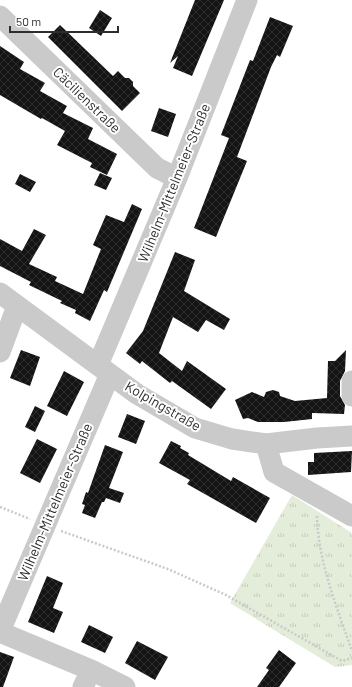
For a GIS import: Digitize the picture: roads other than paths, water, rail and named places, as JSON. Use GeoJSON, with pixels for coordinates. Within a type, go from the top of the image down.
{"type":"FeatureCollection","features":[{"type":"Feature","properties":{"kind":"street","name":"Wilhelm-Mittelmeier-Straße"},"geometry":{"type":"LineString","coordinates":[[0,631],[45,524],[177,178],[248,0]]}},
{"type":"Feature","properties":{"kind":"street","name":"Cäcilienstraße"},"geometry":{"type":"LineString","coordinates":[[0,16],[157,168],[177,178]]}},
{"type":"Feature","properties":{"kind":"street","name":"Kolpingstraße"},"geometry":{"type":"LineString","coordinates":[[0,294],[137,394],[195,428],[232,439],[266,444],[317,438],[352,436]]}},
{"type":"Feature","properties":{"kind":"street"},"geometry":{"type":"LineString","coordinates":[[0,352],[17,306]]}},
{"type":"Feature","properties":{"kind":"street"},"geometry":{"type":"LineString","coordinates":[[352,381],[352,396]]}},
{"type":"Feature","properties":{"kind":"street"},"geometry":{"type":"LineString","coordinates":[[266,444],[274,472],[352,516]]}},
{"type":"Feature","properties":{"kind":"street"},"geometry":{"type":"LineString","coordinates":[[0,631],[87,679],[125,687]]}}]}
